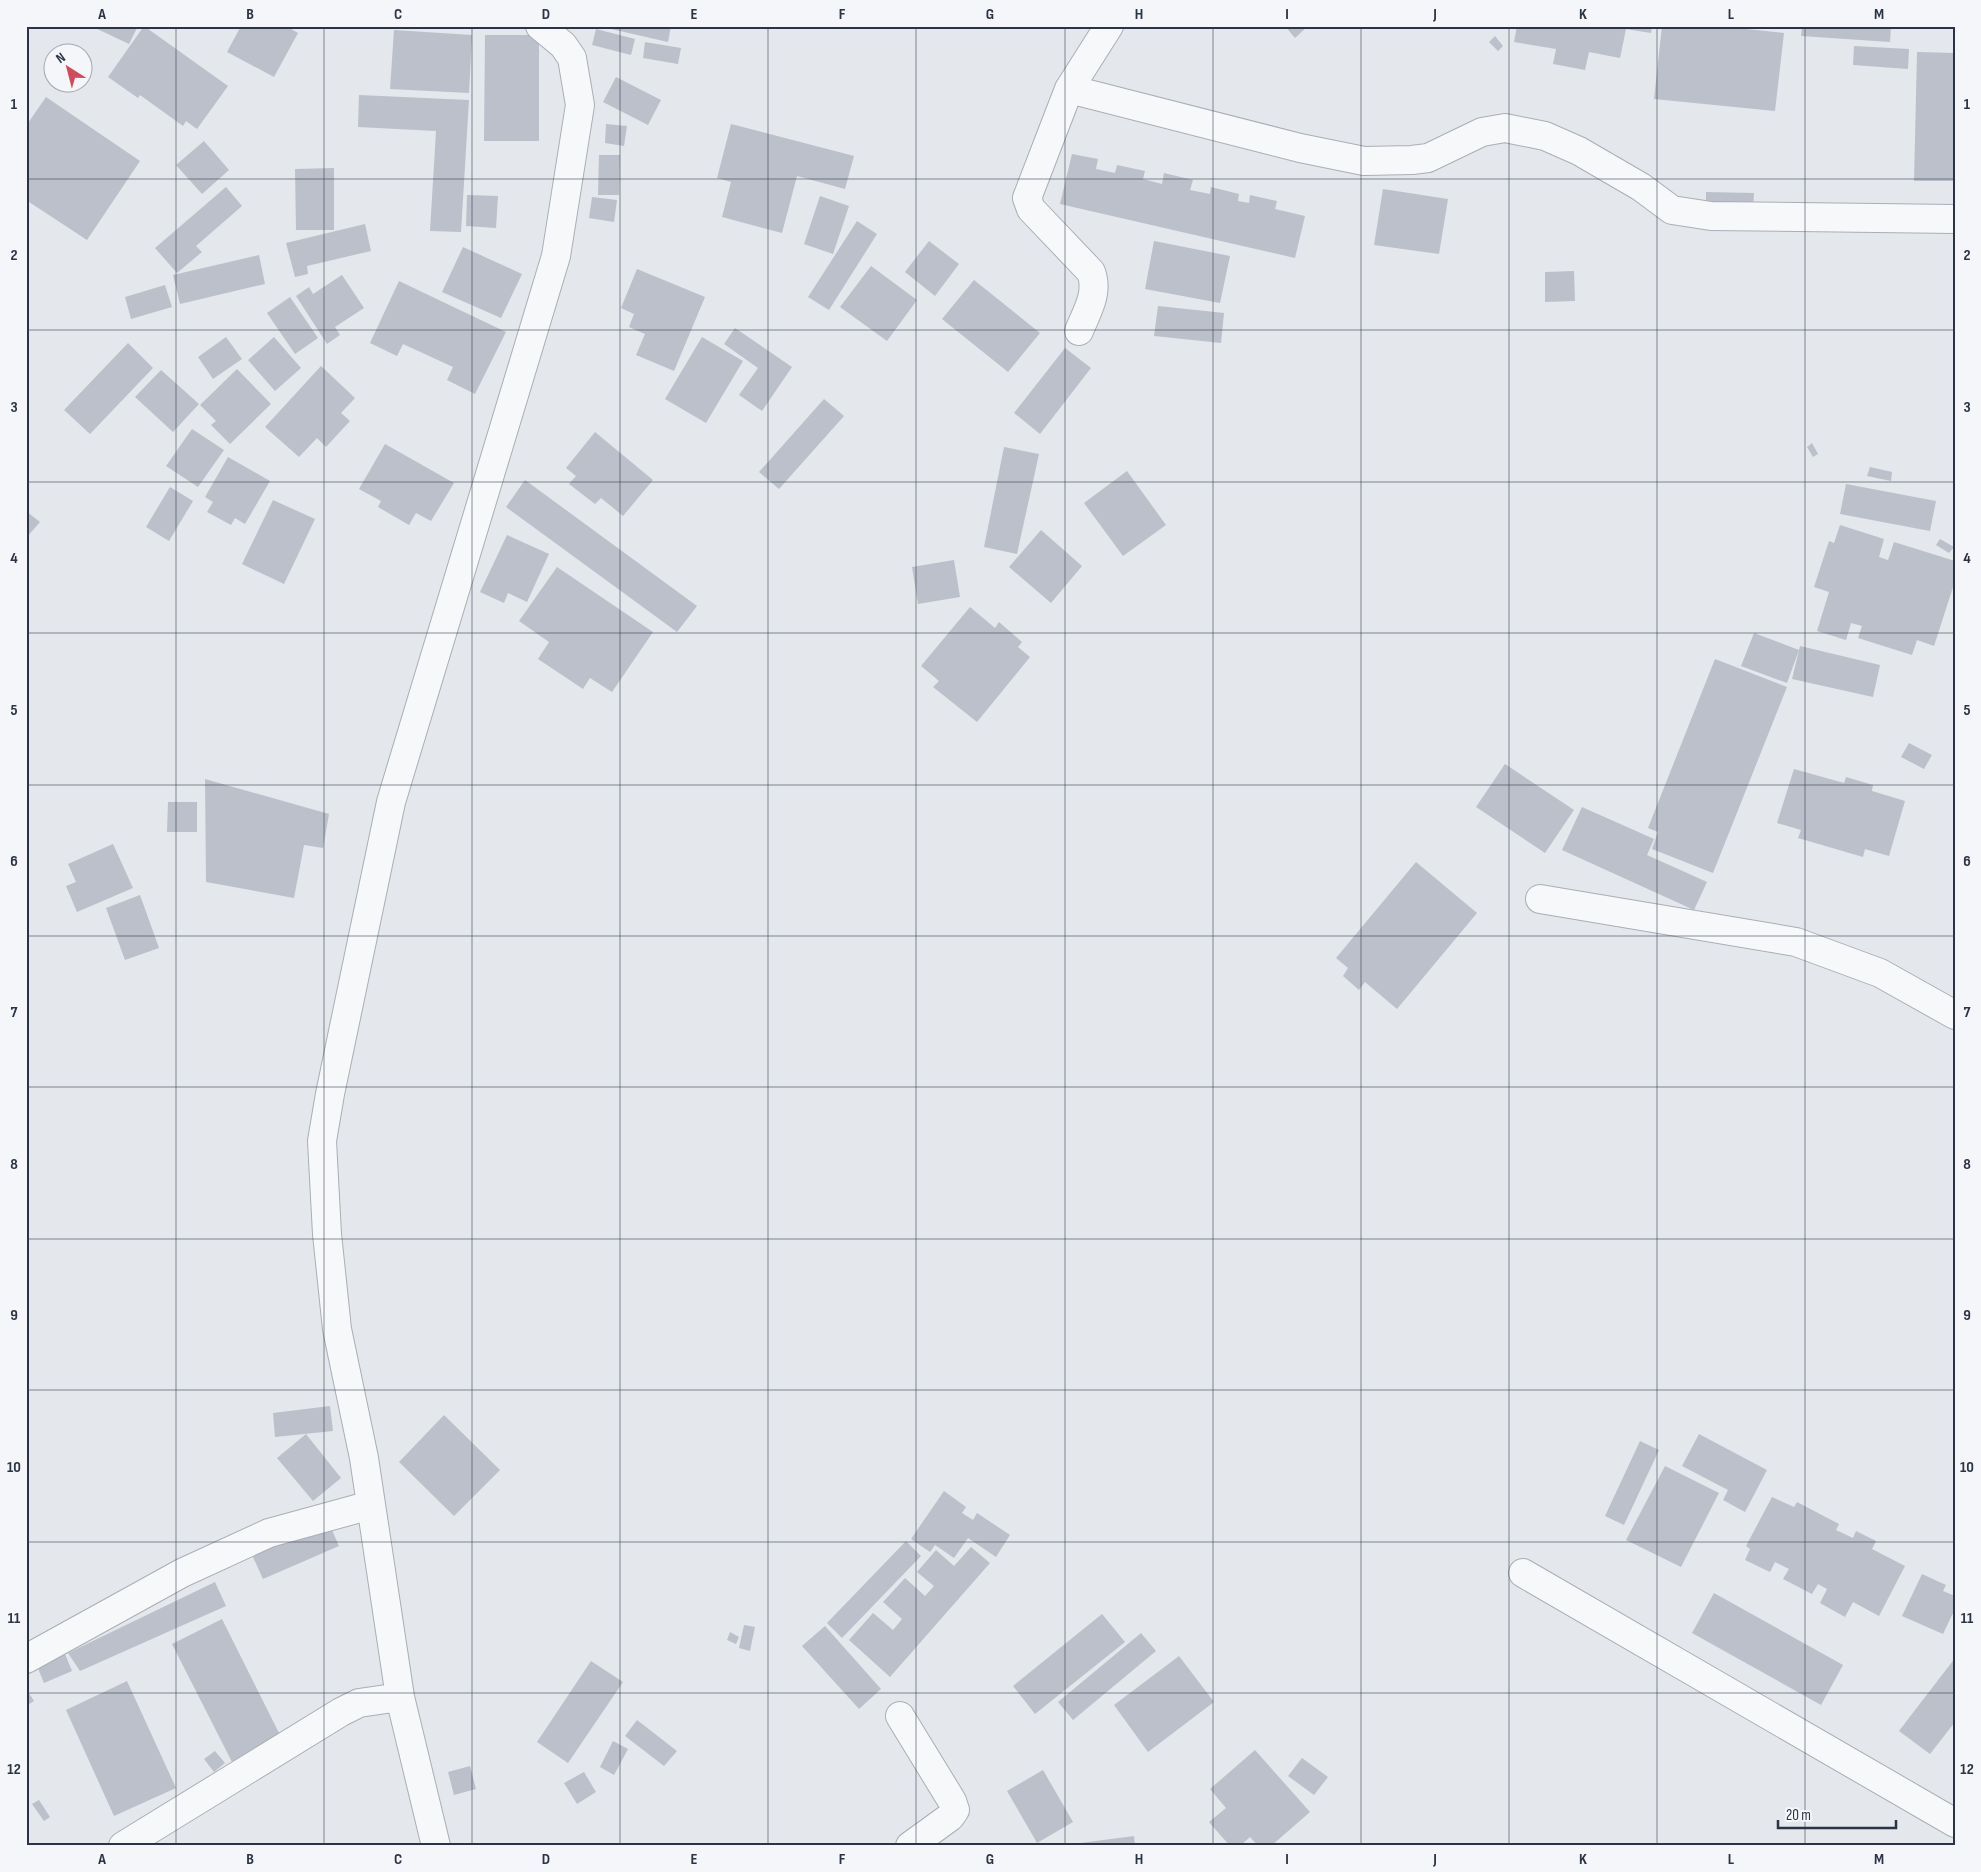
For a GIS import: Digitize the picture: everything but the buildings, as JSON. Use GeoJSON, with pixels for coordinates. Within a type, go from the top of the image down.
{"type":"FeatureCollection","features":[{"type":"Feature","properties":{"kind":"street"},"geometry":{"type":"LineString","coordinates":[[436,1846],[400,1697],[364,1458],[337,1329],[327,1234],[322,1142],[332,1085],[391,802],[556,256],[580,105],[572,58],[563,45],[540,26]]}},
{"type":"Feature","properties":{"kind":"street"},"geometry":{"type":"LineString","coordinates":[[1079,331],[1093,299],[1096,283],[1092,272],[1031,209],[1027,198],[1069,89],[1109,26]]}},
{"type":"Feature","properties":{"kind":"street"},"geometry":{"type":"LineString","coordinates":[[1069,89],[1300,148],[1364,161],[1428,158],[1482,132],[1504,128],[1545,136],[1579,151],[1634,183],[1672,210],[1711,216],[1955,219]]}},
{"type":"Feature","properties":{"kind":"street"},"geometry":{"type":"LineString","coordinates":[[1540,899],[1796,942],[1880,973],[1955,1015]]}},
{"type":"Feature","properties":{"kind":"street"},"geometry":{"type":"LineString","coordinates":[[26,1659],[182,1573],[269,1533],[371,1505]]}},
{"type":"Feature","properties":{"kind":"street"},"geometry":{"type":"LineString","coordinates":[[1523,1573],[1955,1823]]}},
{"type":"Feature","properties":{"kind":"street"},"geometry":{"type":"LineString","coordinates":[[123,1846],[341,1712],[359,1703],[400,1697]]}},
{"type":"Feature","properties":{"kind":"street"},"geometry":{"type":"LineString","coordinates":[[900,1716],[952,1801],[955,1810],[950,1817],[910,1846]]}}]}
